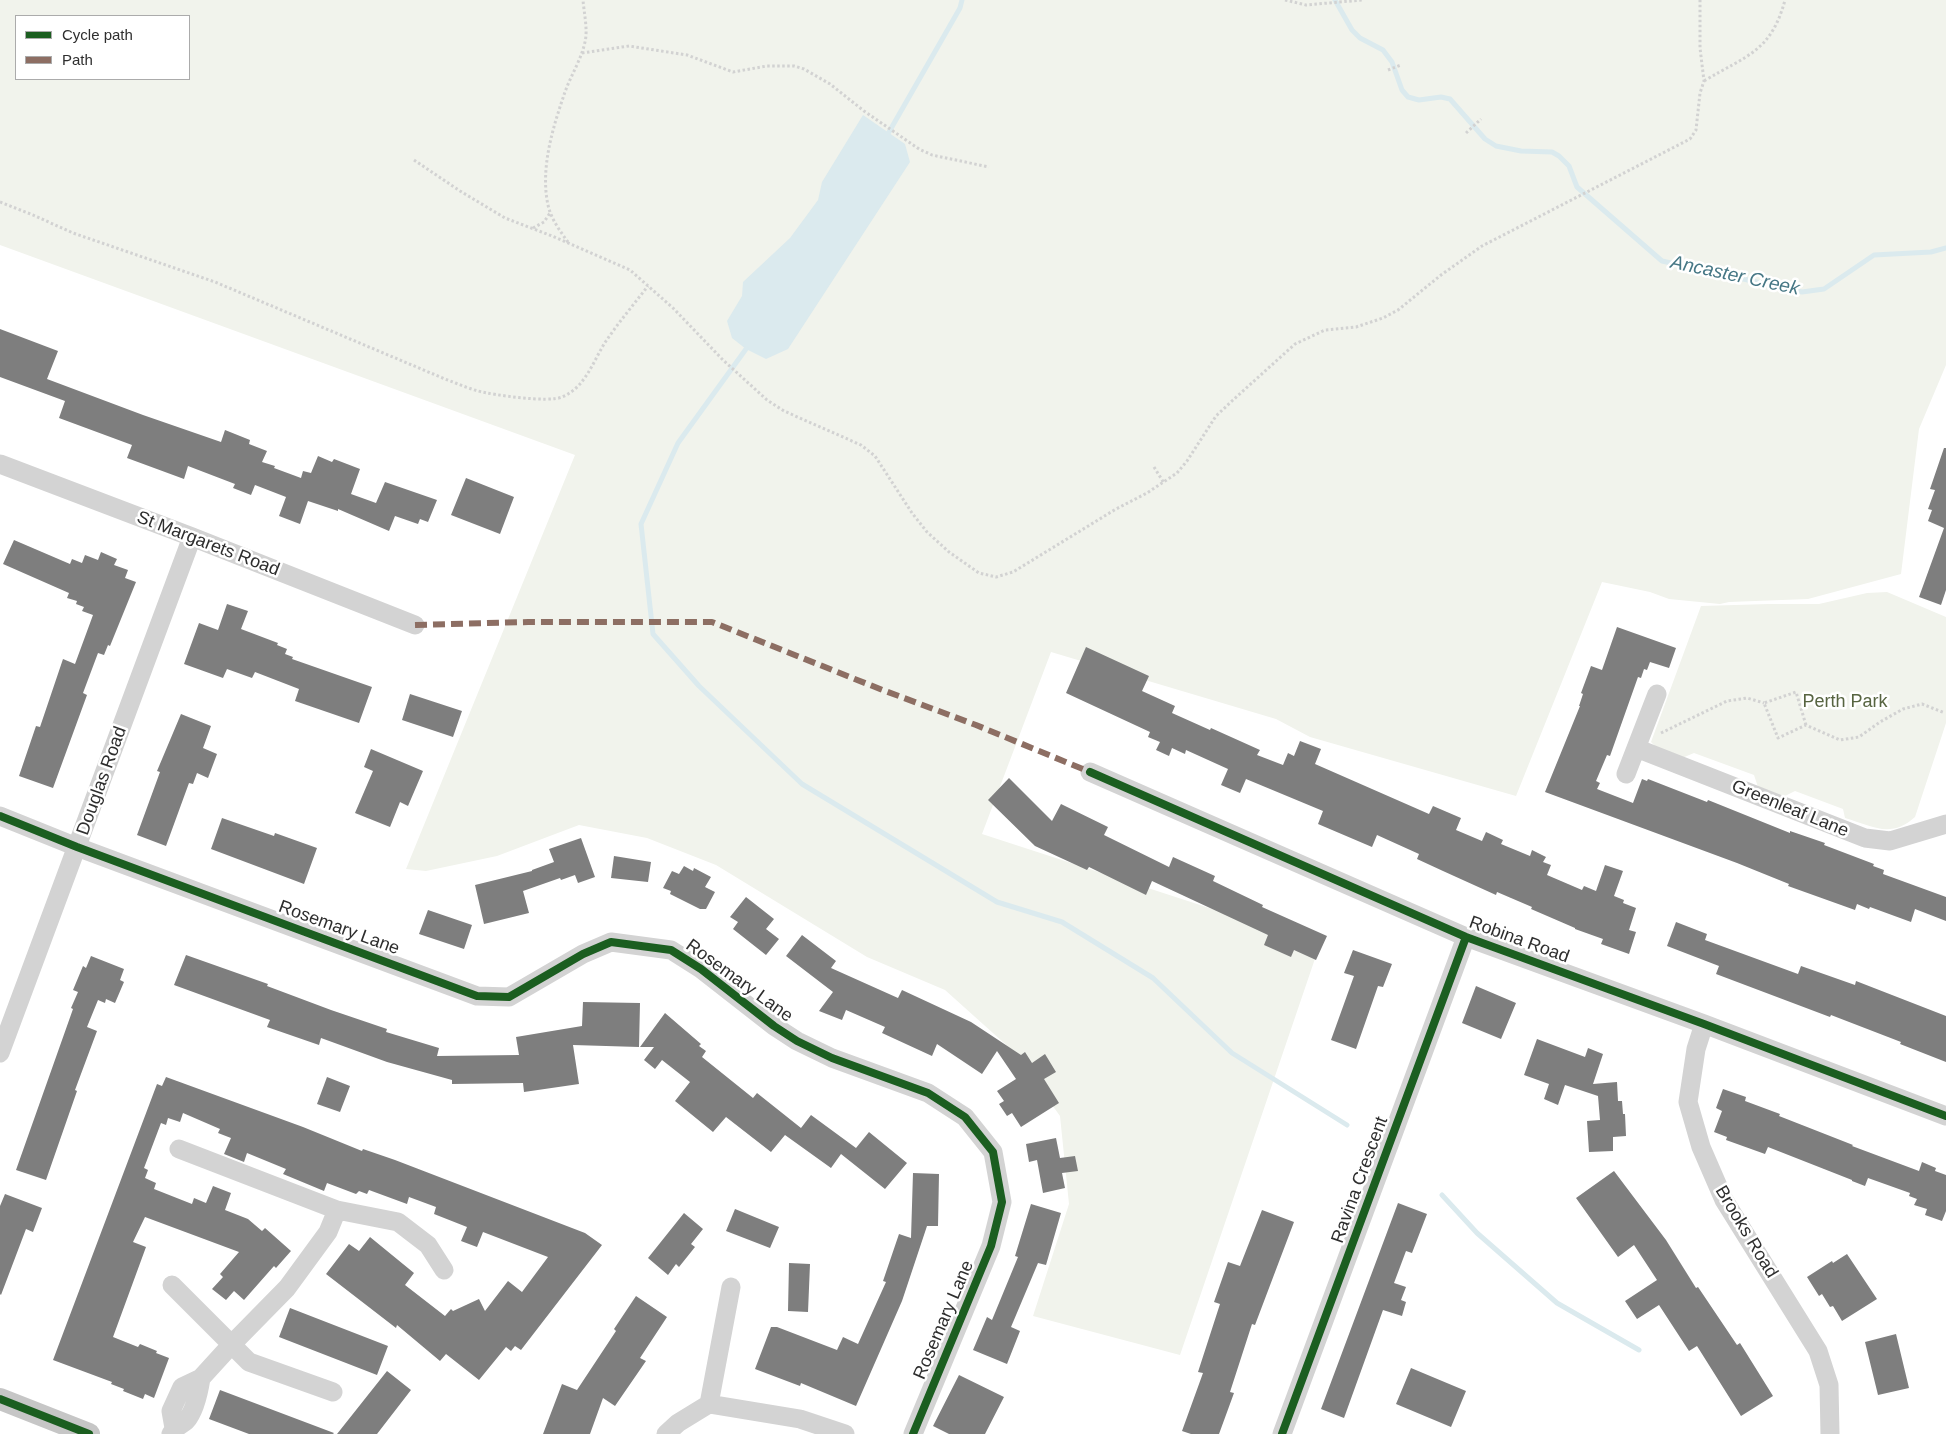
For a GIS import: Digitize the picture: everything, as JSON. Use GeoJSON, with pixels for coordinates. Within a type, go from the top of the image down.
{"type":"FeatureCollection","features":[{"type":"Feature","properties":{"kind":"main road"},"geometry":{"type":"LineString","coordinates":[[0,1399],[89,1434]]}},
{"type":"Feature","properties":{"kind":"street","name":"St Margarets Road"},"geometry":{"type":"LineString","coordinates":[[0,464],[415,625]]}},
{"type":"Feature","properties":{"kind":"street","name":"Douglas Road"},"geometry":{"type":"LineString","coordinates":[[0,1053],[192,537]]}},
{"type":"Feature","properties":{"kind":"street"},"geometry":{"type":"LineString","coordinates":[[1626,774],[1657,694]]}},
{"type":"Feature","properties":{"kind":"street","name":"Greenleaf Lane"},"geometry":{"type":"LineString","coordinates":[[1636,748],[1865,838],[1890,841],[1946,824]]}},
{"type":"Feature","properties":{"kind":"street","name":"Robina Road"},"geometry":{"type":"LineString","coordinates":[[1090,772],[1466,937],[1704,1024],[1946,1116]]}},
{"type":"Feature","properties":{"kind":"street","name":"Rosemary Lane"},"geometry":{"type":"LineString","coordinates":[[0,816],[77,847],[477,996],[509,997],[583,954],[611,942],[672,950],[701,969],[774,1026],[797,1041],[832,1058],[928,1092],[965,1117],[993,1152],[1002,1202],[991,1246],[913,1434]]}},
{"type":"Feature","properties":{"kind":"street","name":"Ravina Crescent"},"geometry":{"type":"LineString","coordinates":[[1282,1434],[1466,937]]}},
{"type":"Feature","properties":{"kind":"street","name":"Brooks Road"},"geometry":{"type":"LineString","coordinates":[[1704,1024],[1696,1050],[1688,1102],[1701,1147],[1724,1200],[1818,1351],[1830,1385],[1830,1434]]}},
{"type":"Feature","properties":{"kind":"street"},"geometry":{"type":"LineString","coordinates":[[179,1149],[337,1210],[398,1222],[428,1245],[444,1270]]}},
{"type":"Feature","properties":{"kind":"street"},"geometry":{"type":"LineString","coordinates":[[172,1431],[187,1420],[199,1396],[201,1378],[287,1288],[328,1232],[337,1210]]}},
{"type":"Feature","properties":{"kind":"street"},"geometry":{"type":"LineString","coordinates":[[172,1285],[249,1362],[333,1392]]}},
{"type":"Feature","properties":{"kind":"street"},"geometry":{"type":"LineString","coordinates":[[709,1404],[731,1287]]}},
{"type":"Feature","properties":{"kind":"street"},"geometry":{"type":"LineString","coordinates":[[666,1434],[678,1423],[709,1404],[800,1419],[845,1434]]}},
{"type":"Feature","properties":{"kind":"path"},"geometry":{"type":"LineString","coordinates":[[568,243],[550,212],[546,180],[549,146],[565,91],[586,40],[584,0]]}},
{"type":"Feature","properties":{"kind":"path"},"geometry":{"type":"LineString","coordinates":[[1285,0],[1306,5],[1362,0]]}},
{"type":"Feature","properties":{"kind":"path"},"geometry":{"type":"LineString","coordinates":[[414,160],[505,218],[630,270],[767,400],[784,411],[861,445],[875,456],[912,514],[927,532],[949,552],[979,574],[996,577],[1013,572],[1108,513],[1164,483],[1187,461],[1216,416],[1295,344],[1325,330],[1356,327],[1383,318],[1398,310],[1482,246],[1690,138],[1696,130],[1700,93],[1704,81],[1700,48],[1700,0]]}},
{"type":"Feature","properties":{"kind":"path"},"geometry":{"type":"LineString","coordinates":[[1704,81],[1762,46],[1771,35],[1780,18],[1785,0]]}},
{"type":"Feature","properties":{"kind":"path"},"geometry":{"type":"LineString","coordinates":[[582,53],[629,46],[687,55],[733,72],[767,66],[794,66],[804,69],[830,84],[864,111],[932,155],[989,166]]}},
{"type":"Feature","properties":{"kind":"path"},"geometry":{"type":"LineString","coordinates":[[1388,70],[1401,65]]}},
{"type":"Feature","properties":{"kind":"path"},"geometry":{"type":"LineString","coordinates":[[1466,132],[1482,120]]}},
{"type":"Feature","properties":{"kind":"path"},"geometry":{"type":"LineString","coordinates":[[0,202],[73,233],[215,282],[445,379],[479,391],[513,396],[544,399],[561,398],[579,385],[594,366],[605,343],[648,286]]}},
{"type":"Feature","properties":{"kind":"path"},"geometry":{"type":"LineString","coordinates":[[532,228],[544,222],[550,212]]}},
{"type":"Feature","properties":{"kind":"path"},"geometry":{"type":"LineString","coordinates":[[1154,468],[1164,483]]}},
{"type":"Feature","properties":{"kind":"path"},"geometry":{"type":"LineString","coordinates":[[1658,735],[1727,701],[1747,698],[1764,703],[1796,692],[1806,725]]}},
{"type":"Feature","properties":{"kind":"path"},"geometry":{"type":"LineString","coordinates":[[1764,703],[1778,738],[1806,725],[1840,740],[1859,737],[1903,709],[1922,704],[1945,712]]}},
{"type":"Feature","properties":{"kind":"green space"},"geometry":{"type":"Polygon","coordinates":[[[0,0],[1946,0],[1946,365],[1919,429],[1901,574],[1808,599],[1720,604],[1669,599],[1650,592],[1602,582],[1516,796],[1310,737],[1276,719],[1051,652],[982,834],[1320,944],[1180,1355],[1033,1316],[1069,1204],[1060,1116],[1013,1051],[945,990],[867,957],[716,865],[647,838],[579,825],[497,856],[426,871],[406,869],[575,455],[0,245],[0,0]]]}},
{"type":"Feature","properties":{"kind":"green space","name":"Perth Park"},"geometry":{"type":"Polygon","coordinates":[[[1887,592],[1946,617],[1946,723],[1915,817],[1906,824],[1898,828],[1889,829],[1873,827],[1845,818],[1843,809],[1795,791],[1779,799],[1759,790],[1754,775],[1694,753],[1682,758],[1658,749],[1651,742],[1701,606],[1819,604],[1867,593],[1887,592]]]}},
{"type":"Feature","properties":{"kind":"shaded area"},"geometry":{"type":"Polygon","coordinates":[[[863,115],[905,144],[910,162],[788,349],[766,359],[746,349],[732,338],[727,321],[742,296],[743,282],[790,238],[818,200],[822,182],[863,115]]]}},
{"type":"Feature","properties":{"kind":"building"},"geometry":{"type":"Polygon","coordinates":[[[0,329],[58,351],[47,379],[221,442],[225,430],[250,440],[249,444],[267,451],[262,462],[301,478],[303,471],[311,473],[318,456],[332,462],[334,459],[360,469],[351,494],[376,503],[385,482],[437,500],[428,522],[420,519],[418,524],[395,516],[389,531],[338,509],[338,511],[308,501],[300,524],[279,516],[286,497],[255,485],[251,495],[233,488],[235,484],[188,466],[184,479],[127,458],[132,445],[59,418],[65,401],[0,377],[0,329]]]}},
{"type":"Feature","properties":{"kind":"building"},"geometry":{"type":"Polygon","coordinates":[[[1944,448],[1946,448],[1946,590],[1941,605],[1919,597],[1944,528],[1928,521],[1932,510],[1928,509],[1935,490],[1930,489],[1944,448]]]}},
{"type":"Feature","properties":{"kind":"building"},"geometry":{"type":"Polygon","coordinates":[[[466,478],[514,497],[500,534],[451,515],[466,478]]]}},
{"type":"Feature","properties":{"kind":"building"},"geometry":{"type":"Polygon","coordinates":[[[14,540],[70,564],[72,559],[82,563],[85,555],[98,560],[101,552],[117,559],[114,565],[128,570],[125,578],[136,582],[110,646],[108,645],[104,655],[98,653],[83,693],[87,695],[53,788],[19,776],[36,726],[40,727],[63,659],[75,664],[93,615],[82,611],[84,607],[76,604],[77,601],[67,598],[69,593],[3,564],[14,540]]]}},
{"type":"Feature","properties":{"kind":"building"},"geometry":{"type":"Polygon","coordinates":[[[227,604],[248,611],[241,629],[278,643],[277,645],[287,649],[285,654],[293,657],[292,659],[372,687],[359,723],[295,701],[299,689],[255,672],[252,678],[227,669],[223,678],[184,664],[199,623],[218,630],[227,604]]]}},
{"type":"Feature","properties":{"kind":"building"},"geometry":{"type":"Polygon","coordinates":[[[1617,627],[1676,648],[1669,668],[1650,662],[1647,670],[1644,669],[1641,678],[1638,677],[1610,756],[1607,755],[1596,781],[1600,783],[1597,789],[1633,803],[1642,779],[1647,781],[1648,779],[1707,802],[1708,800],[1790,833],[1790,831],[1825,843],[1824,845],[1874,864],[1873,866],[1884,870],[1883,874],[1946,897],[1946,921],[1915,909],[1911,922],[1857,904],[1855,910],[1788,886],[1789,884],[1737,863],[1545,792],[1580,706],[1583,694],[1581,693],[1591,666],[1602,670],[1617,627]]]}},
{"type":"Feature","properties":{"kind":"building"},"geometry":{"type":"Polygon","coordinates":[[[1086,647],[1149,676],[1142,691],[1175,706],[1172,713],[1260,750],[1257,755],[1283,765],[1288,753],[1294,756],[1300,741],[1321,749],[1315,764],[1429,814],[1433,806],[1461,818],[1456,830],[1482,841],[1486,832],[1503,840],[1501,844],[1530,856],[1532,850],[1546,857],[1543,862],[1551,865],[1547,875],[1582,890],[1584,886],[1596,891],[1605,865],[1623,871],[1614,896],[1624,900],[1623,903],[1636,908],[1629,930],[1636,932],[1629,954],[1601,944],[1603,939],[1575,929],[1531,909],[1532,907],[1497,892],[1496,895],[1417,859],[1419,854],[1377,835],[1372,847],[1318,824],[1323,811],[1246,779],[1240,793],[1221,785],[1228,769],[1186,750],[1185,754],[1172,748],[1169,756],[1156,750],[1160,742],[1148,737],[1150,732],[1066,693],[1086,647]]]}},
{"type":"Feature","properties":{"kind":"building"},"geometry":{"type":"Polygon","coordinates":[[[410,694],[462,711],[453,737],[402,720],[410,694]]]}},
{"type":"Feature","properties":{"kind":"building"},"geometry":{"type":"Polygon","coordinates":[[[181,714],[211,726],[203,748],[217,754],[208,778],[197,773],[193,784],[189,783],[166,846],[137,835],[160,772],[157,771],[181,714]]]}},
{"type":"Feature","properties":{"kind":"building"},"geometry":{"type":"Polygon","coordinates":[[[371,749],[423,771],[408,806],[400,802],[390,827],[355,813],[373,771],[364,767],[371,749]]]}},
{"type":"Feature","properties":{"kind":"building"},"geometry":{"type":"Polygon","coordinates":[[[1009,778],[1052,821],[1061,804],[1108,827],[1104,835],[1169,867],[1173,857],[1215,876],[1213,881],[1263,905],[1262,907],[1327,936],[1316,960],[1294,950],[1291,957],[1264,945],[1268,935],[1152,881],[1146,895],[1089,867],[1087,870],[1035,846],[988,800],[1009,778]]]}},
{"type":"Feature","properties":{"kind":"building"},"geometry":{"type":"Polygon","coordinates":[[[222,818],[274,836],[275,833],[317,848],[304,884],[211,849],[222,818]]]}},
{"type":"Feature","properties":{"kind":"building"},"geometry":{"type":"Polygon","coordinates":[[[581,838],[595,877],[578,883],[575,875],[561,880],[560,878],[523,891],[529,913],[484,924],[475,885],[532,871],[554,862],[549,849],[581,838]]]}},
{"type":"Feature","properties":{"kind":"building"},"geometry":{"type":"Polygon","coordinates":[[[614,856],[651,862],[648,882],[611,878],[614,856]]]}},
{"type":"Feature","properties":{"kind":"building"},"geometry":{"type":"Polygon","coordinates":[[[684,866],[693,871],[694,868],[711,877],[705,887],[715,892],[706,909],[700,909],[670,894],[671,891],[663,888],[672,871],[679,874],[684,866]]]}},
{"type":"Feature","properties":{"kind":"building"},"geometry":{"type":"Polygon","coordinates":[[[746,897],[774,919],[766,929],[779,939],[766,955],[733,929],[738,922],[730,917],[746,897]]]}},
{"type":"Feature","properties":{"kind":"building"},"geometry":{"type":"Polygon","coordinates":[[[428,910],[472,925],[464,949],[419,934],[428,910]]]}},
{"type":"Feature","properties":{"kind":"building"},"geometry":{"type":"Polygon","coordinates":[[[1676,922],[1707,934],[1705,940],[1798,974],[1801,966],[1855,985],[1856,981],[1946,1016],[1946,1062],[1831,1015],[1830,1017],[1716,974],[1719,966],[1667,946],[1676,922]]]}},
{"type":"Feature","properties":{"kind":"building"},"geometry":{"type":"Polygon","coordinates":[[[802,935],[836,961],[831,968],[898,998],[902,990],[971,1022],[1021,1055],[1025,1052],[1032,1063],[1045,1054],[1056,1072],[1044,1079],[1059,1103],[1021,1127],[1012,1113],[1007,1116],[999,1104],[1004,1101],[997,1091],[1016,1079],[997,1051],[982,1074],[937,1044],[932,1056],[882,1033],[885,1027],[846,1010],[842,1020],[819,1011],[833,992],[786,956],[802,935]]]}},
{"type":"Feature","properties":{"kind":"building"},"geometry":{"type":"Polygon","coordinates":[[[1353,950],[1392,964],[1383,987],[1378,986],[1356,1049],[1331,1040],[1354,976],[1344,973],[1353,950]]]}},
{"type":"Feature","properties":{"kind":"building"},"geometry":{"type":"Polygon","coordinates":[[[186,955],[268,984],[267,986],[331,1010],[387,1029],[386,1032],[439,1048],[437,1056],[519,1055],[516,1037],[582,1026],[583,1002],[640,1003],[639,1047],[573,1045],[579,1084],[524,1092],[523,1083],[452,1084],[452,1080],[387,1062],[321,1038],[319,1045],[267,1027],[270,1020],[174,985],[186,955]]]}},
{"type":"Feature","properties":{"kind":"building"},"geometry":{"type":"Polygon","coordinates":[[[91,956],[124,969],[120,980],[124,982],[115,1003],[106,999],[105,1003],[98,1000],[87,1027],[97,1031],[75,1090],[77,1091],[46,1180],[16,1170],[73,1009],[71,1008],[78,992],[73,990],[83,966],[86,968],[91,956]]]}},
{"type":"Feature","properties":{"kind":"building"},"geometry":{"type":"Polygon","coordinates":[[[1476,986],[1516,1003],[1501,1039],[1462,1023],[1476,986]]]}},
{"type":"Feature","properties":{"kind":"building"},"geometry":{"type":"Polygon","coordinates":[[[665,1013],[701,1044],[699,1046],[706,1051],[702,1057],[753,1098],[757,1093],[801,1128],[811,1115],[856,1148],[869,1132],[907,1163],[885,1189],[841,1154],[831,1168],[785,1135],[771,1152],[726,1117],[713,1132],[675,1101],[690,1082],[662,1060],[655,1069],[644,1060],[654,1047],[640,1047],[665,1013]]]}},
{"type":"Feature","properties":{"kind":"building"},"geometry":{"type":"Polygon","coordinates":[[[1537,1039],[1585,1057],[1588,1048],[1603,1054],[1593,1084],[1617,1082],[1618,1101],[1622,1101],[1623,1114],[1625,1114],[1626,1136],[1613,1137],[1613,1151],[1589,1152],[1587,1121],[1600,1120],[1598,1096],[1565,1085],[1558,1105],[1544,1099],[1549,1084],[1524,1075],[1537,1039]]]}},
{"type":"Feature","properties":{"kind":"building"},"geometry":{"type":"Polygon","coordinates":[[[166,1077],[303,1127],[362,1151],[363,1149],[395,1160],[585,1233],[602,1245],[521,1350],[515,1346],[511,1351],[506,1347],[479,1380],[446,1354],[440,1361],[397,1325],[396,1328],[326,1274],[349,1244],[359,1251],[370,1237],[414,1273],[405,1285],[445,1316],[451,1309],[453,1311],[479,1299],[485,1311],[508,1281],[522,1292],[548,1257],[483,1232],[477,1247],[461,1241],[467,1227],[434,1214],[436,1207],[409,1197],[407,1204],[369,1190],[367,1194],[359,1191],[356,1194],[327,1183],[324,1191],[283,1174],[286,1169],[247,1153],[244,1162],[224,1154],[231,1138],[218,1133],[220,1129],[183,1113],[180,1122],[168,1118],[166,1125],[161,1123],[144,1168],[148,1170],[145,1178],[156,1183],[154,1189],[192,1204],[194,1198],[206,1203],[213,1186],[231,1193],[225,1210],[248,1219],[262,1231],[265,1228],[291,1251],[276,1268],[274,1266],[244,1300],[234,1291],[226,1300],[212,1289],[223,1277],[220,1274],[239,1252],[145,1217],[133,1242],[146,1247],[113,1337],[138,1347],[140,1344],[169,1358],[154,1398],[145,1394],[143,1399],[123,1391],[124,1389],[111,1384],[112,1382],[53,1360],[157,1084],[162,1086],[166,1077]]]}},
{"type":"Feature","properties":{"kind":"building"},"geometry":{"type":"Polygon","coordinates":[[[327,1077],[350,1086],[340,1112],[317,1104],[327,1077]]]}},
{"type":"Feature","properties":{"kind":"building"},"geometry":{"type":"Polygon","coordinates":[[[1723,1089],[1746,1097],[1745,1101],[1780,1114],[1779,1116],[1919,1171],[1922,1162],[1936,1168],[1935,1171],[1946,1175],[1946,1211],[1942,1221],[1925,1215],[1927,1209],[1914,1205],[1917,1199],[1909,1196],[1910,1193],[1868,1178],[1865,1186],[1768,1147],[1765,1154],[1726,1140],[1727,1137],[1714,1132],[1722,1111],[1716,1108],[1723,1089]]]}},
{"type":"Feature","properties":{"kind":"building"},"geometry":{"type":"Polygon","coordinates":[[[1056,1138],[1060,1158],[1075,1156],[1078,1171],[1062,1173],[1065,1188],[1043,1193],[1037,1160],[1029,1162],[1026,1144],[1056,1138]]]}},
{"type":"Feature","properties":{"kind":"building"},"geometry":{"type":"Polygon","coordinates":[[[1614,1171],[1666,1240],[1696,1288],[1698,1287],[1737,1345],[1740,1343],[1773,1396],[1741,1416],[1697,1346],[1689,1351],[1659,1305],[1637,1319],[1625,1301],[1657,1280],[1634,1245],[1618,1257],[1576,1198],[1614,1171]]]}},
{"type":"Feature","properties":{"kind":"building"},"geometry":{"type":"Polygon","coordinates":[[[913,1173],[939,1174],[938,1226],[927,1226],[902,1301],[856,1406],[801,1383],[800,1386],[755,1369],[771,1327],[777,1327],[837,1350],[843,1337],[858,1344],[886,1282],[883,1281],[899,1234],[911,1238],[913,1173]]]}},
{"type":"Feature","properties":{"kind":"building"},"geometry":{"type":"Polygon","coordinates":[[[5,1194],[42,1208],[33,1232],[26,1229],[1,1295],[0,1206],[5,1194]]]}},
{"type":"Feature","properties":{"kind":"building"},"geometry":{"type":"Polygon","coordinates":[[[1398,1203],[1427,1214],[1412,1253],[1406,1251],[1394,1283],[1406,1287],[1401,1300],[1406,1302],[1402,1316],[1383,1310],[1344,1418],[1321,1409],[1398,1203]]]}},
{"type":"Feature","properties":{"kind":"building"},"geometry":{"type":"Polygon","coordinates":[[[1031,1204],[1061,1213],[1046,1265],[1038,1263],[1011,1327],[1020,1331],[1007,1364],[973,1350],[987,1317],[992,1320],[1018,1257],[1015,1256],[1031,1204]]]}},
{"type":"Feature","properties":{"kind":"building"},"geometry":{"type":"Polygon","coordinates":[[[735,1209],[779,1227],[770,1248],[726,1231],[735,1209]]]}},
{"type":"Feature","properties":{"kind":"building"},"geometry":{"type":"Polygon","coordinates":[[[1262,1210],[1294,1222],[1255,1325],[1252,1324],[1230,1392],[1234,1393],[1219,1434],[1191,1434],[1182,1431],[1203,1373],[1198,1372],[1220,1304],[1214,1302],[1228,1262],[1240,1266],[1262,1210]]]}},
{"type":"Feature","properties":{"kind":"building"},"geometry":{"type":"Polygon","coordinates":[[[684,1213],[703,1229],[691,1244],[695,1247],[679,1267],[676,1264],[668,1275],[648,1258],[684,1213]]]}},
{"type":"Feature","properties":{"kind":"building"},"geometry":{"type":"Polygon","coordinates":[[[1847,1254],[1877,1299],[1842,1321],[1833,1306],[1830,1307],[1822,1294],[1819,1296],[1807,1277],[1847,1254]]]}},
{"type":"Feature","properties":{"kind":"building"},"geometry":{"type":"Polygon","coordinates":[[[789,1263],[810,1264],[808,1312],[788,1311],[789,1263]]]}},
{"type":"Feature","properties":{"kind":"building"},"geometry":{"type":"Polygon","coordinates":[[[636,1296],[667,1317],[640,1358],[646,1361],[615,1406],[603,1398],[590,1434],[543,1434],[562,1384],[577,1390],[616,1331],[614,1329],[636,1296]]]}},
{"type":"Feature","properties":{"kind":"building"},"geometry":{"type":"Polygon","coordinates":[[[290,1308],[388,1346],[377,1375],[279,1337],[290,1308]]]}},
{"type":"Feature","properties":{"kind":"building"},"geometry":{"type":"Polygon","coordinates":[[[1896,1334],[1909,1388],[1878,1395],[1865,1342],[1896,1334]]]}},
{"type":"Feature","properties":{"kind":"building"},"geometry":{"type":"Polygon","coordinates":[[[1411,1368],[1466,1391],[1451,1427],[1396,1404],[1411,1368]]]}},
{"type":"Feature","properties":{"kind":"building"},"geometry":{"type":"Polygon","coordinates":[[[387,1371],[411,1390],[377,1434],[337,1434],[387,1371]]]}},
{"type":"Feature","properties":{"kind":"building"},"geometry":{"type":"Polygon","coordinates":[[[959,1375],[1004,1397],[985,1434],[949,1434],[933,1426],[959,1375]]]}},
{"type":"Feature","properties":{"kind":"building"},"geometry":{"type":"Polygon","coordinates":[[[220,1390],[334,1433],[249,1434],[209,1419],[220,1390]]]}},
{"type":"Feature","properties":{"kind":"waterway"},"geometry":{"type":"LineString","coordinates":[[889,132],[960,8],[962,0]]}},
{"type":"Feature","properties":{"kind":"waterway","name":"Ancaster Creek"},"geometry":{"type":"LineString","coordinates":[[1335,0],[1352,30],[1360,38],[1383,50],[1392,62],[1402,90],[1408,97],[1419,100],[1441,97],[1450,99],[1485,139],[1496,146],[1521,151],[1552,152],[1559,156],[1569,166],[1577,187],[1662,261],[1802,292],[1824,289],[1874,255],[1931,252],[1946,248]]}},
{"type":"Feature","properties":{"kind":"waterway"},"geometry":{"type":"LineString","coordinates":[[746,349],[678,443],[641,524],[653,634],[699,686],[802,784],[997,902],[1062,922],[1153,978],[1232,1053],[1347,1125]]}},
{"type":"Feature","properties":{"kind":"waterway"},"geometry":{"type":"LineString","coordinates":[[1442,1195],[1477,1233],[1557,1303],[1639,1350]]}},
{"type":"Feature","properties":{"kind":"marked path"},"geometry":{"type":"LineString","coordinates":[[415,625],[528,622],[712,622],[976,725],[1090,772]]}},
{"type":"Feature","properties":{"kind":"cycle path"},"geometry":{"type":"LineString","coordinates":[[1090,772],[1466,937],[1704,1024],[1946,1116]]}},
{"type":"Feature","properties":{"kind":"cycle path"},"geometry":{"type":"LineString","coordinates":[[0,816],[77,847],[477,996],[509,997],[583,954],[611,942],[671,950],[701,969],[774,1026],[797,1041],[832,1058],[928,1093],[965,1117],[993,1152],[1002,1202],[991,1246],[913,1434]]}},
{"type":"Feature","properties":{"kind":"cycle path"},"geometry":{"type":"LineString","coordinates":[[1282,1434],[1466,937]]}},
{"type":"Feature","properties":{"kind":"cycle path"},"geometry":{"type":"LineString","coordinates":[[0,1399],[89,1434]]}}]}
